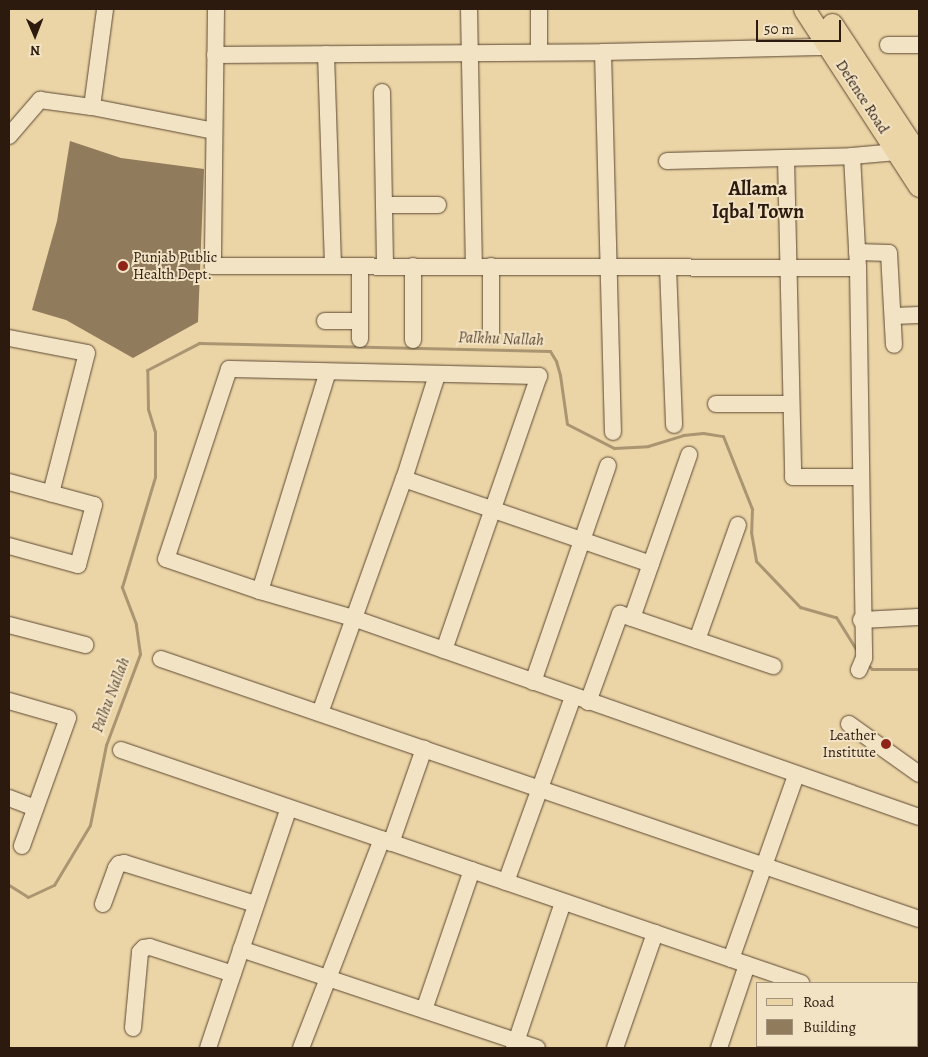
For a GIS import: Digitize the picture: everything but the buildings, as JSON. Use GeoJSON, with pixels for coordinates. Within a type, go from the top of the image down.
{"type":"FeatureCollection","features":[{"type":"Feature","properties":{"kind":"main road","name":"Defence Road"},"geometry":{"type":"LineString","coordinates":[[804,9],[830,47],[906,145]]}},
{"type":"Feature","properties":{"kind":"main road","name":"Defence Road"},"geometry":{"type":"LineString","coordinates":[[822,9],[906,145],[918,182]]}},
{"type":"Feature","properties":{"kind":"street"},"geometry":{"type":"LineString","coordinates":[[92,107],[105,9]]}},
{"type":"Feature","properties":{"kind":"street"},"geometry":{"type":"LineString","coordinates":[[216,9],[213,266],[788,267],[858,260],[889,253],[894,345]]}},
{"type":"Feature","properties":{"kind":"street"},"geometry":{"type":"LineString","coordinates":[[469,9],[474,266]]}},
{"type":"Feature","properties":{"kind":"street"},"geometry":{"type":"LineString","coordinates":[[539,9],[539,52]]}},
{"type":"Feature","properties":{"kind":"street"},"geometry":{"type":"LineString","coordinates":[[888,45],[919,45]]}},
{"type":"Feature","properties":{"kind":"street"},"geometry":{"type":"LineString","coordinates":[[215,54],[603,52],[830,47]]}},
{"type":"Feature","properties":{"kind":"street"},"geometry":{"type":"LineString","coordinates":[[603,52],[613,432]]}},
{"type":"Feature","properties":{"kind":"street"},"geometry":{"type":"LineString","coordinates":[[326,54],[333,266]]}},
{"type":"Feature","properties":{"kind":"street"},"geometry":{"type":"LineString","coordinates":[[382,92],[385,266]]}},
{"type":"Feature","properties":{"kind":"street"},"geometry":{"type":"LineString","coordinates":[[9,136],[40,100],[92,107],[214,131]]}},
{"type":"Feature","properties":{"kind":"street"},"geometry":{"type":"LineString","coordinates":[[667,161],[852,156],[906,145]]}},
{"type":"Feature","properties":{"kind":"street"},"geometry":{"type":"LineString","coordinates":[[852,156],[858,260],[861,620],[864,658],[859,670]]}},
{"type":"Feature","properties":{"kind":"street"},"geometry":{"type":"LineString","coordinates":[[786,158],[793,477],[860,477]]}},
{"type":"Feature","properties":{"kind":"street"},"geometry":{"type":"LineString","coordinates":[[384,205],[438,205]]}},
{"type":"Feature","properties":{"kind":"street"},"geometry":{"type":"LineString","coordinates":[[360,266],[360,339]]}},
{"type":"Feature","properties":{"kind":"street"},"geometry":{"type":"LineString","coordinates":[[413,266],[413,340]]}},
{"type":"Feature","properties":{"kind":"street"},"geometry":{"type":"LineString","coordinates":[[491,266],[491,335]]}},
{"type":"Feature","properties":{"kind":"street"},"geometry":{"type":"LineString","coordinates":[[668,267],[674,425]]}},
{"type":"Feature","properties":{"kind":"street"},"geometry":{"type":"LineString","coordinates":[[892,316],[919,315]]}},
{"type":"Feature","properties":{"kind":"street"},"geometry":{"type":"LineString","coordinates":[[325,321],[360,321]]}},
{"type":"Feature","properties":{"kind":"street"},"geometry":{"type":"LineString","coordinates":[[9,338],[87,353],[51,493]]}},
{"type":"Feature","properties":{"kind":"street"},"geometry":{"type":"LineString","coordinates":[[444,650],[539,376],[229,369],[166,559],[260,591],[353,618],[581,700],[919,817]]}},
{"type":"Feature","properties":{"kind":"street"},"geometry":{"type":"LineString","coordinates":[[260,591],[328,372]]}},
{"type":"Feature","properties":{"kind":"street"},"geometry":{"type":"LineString","coordinates":[[320,713],[404,479],[437,375]]}},
{"type":"Feature","properties":{"kind":"street"},"geometry":{"type":"LineString","coordinates":[[716,404],[791,404]]}},
{"type":"Feature","properties":{"kind":"street"},"geometry":{"type":"LineString","coordinates":[[632,618],[689,455]]}},
{"type":"Feature","properties":{"kind":"street"},"geometry":{"type":"LineString","coordinates":[[533,682],[608,466]]}},
{"type":"Feature","properties":{"kind":"street"},"geometry":{"type":"LineString","coordinates":[[404,479],[651,564]]}},
{"type":"Feature","properties":{"kind":"street"},"geometry":{"type":"LineString","coordinates":[[9,482],[94,505],[78,565],[9,546]]}},
{"type":"Feature","properties":{"kind":"street"},"geometry":{"type":"LineString","coordinates":[[698,640],[738,525]]}},
{"type":"Feature","properties":{"kind":"street"},"geometry":{"type":"LineString","coordinates":[[506,882],[540,788],[620,614],[773,666]]}},
{"type":"Feature","properties":{"kind":"street"},"geometry":{"type":"LineString","coordinates":[[861,620],[919,617]]}},
{"type":"Feature","properties":{"kind":"street"},"geometry":{"type":"LineString","coordinates":[[9,625],[85,645]]}},
{"type":"Feature","properties":{"kind":"street"},"geometry":{"type":"LineString","coordinates":[[161,659],[919,919]]}},
{"type":"Feature","properties":{"kind":"street"},"geometry":{"type":"LineString","coordinates":[[9,701],[68,718],[22,846]]}},
{"type":"Feature","properties":{"kind":"street"},"geometry":{"type":"LineString","coordinates":[[849,724],[919,774]]}},
{"type":"Feature","properties":{"kind":"street"},"geometry":{"type":"LineString","coordinates":[[301,1048],[328,978],[424,749]]}},
{"type":"Feature","properties":{"kind":"street"},"geometry":{"type":"LineString","coordinates":[[121,750],[798,982]]}},
{"type":"Feature","properties":{"kind":"street"},"geometry":{"type":"LineString","coordinates":[[731,959],[796,774]]}},
{"type":"Feature","properties":{"kind":"street"},"geometry":{"type":"LineString","coordinates":[[9,798],[36,808]]}},
{"type":"Feature","properties":{"kind":"street"},"geometry":{"type":"LineString","coordinates":[[208,1048],[289,808]]}},
{"type":"Feature","properties":{"kind":"street"},"geometry":{"type":"LineString","coordinates":[[103,904],[116,868],[119,864],[124,863],[256,904]]}},
{"type":"Feature","properties":{"kind":"street"},"geometry":{"type":"LineString","coordinates":[[424,1010],[472,870]]}},
{"type":"Feature","properties":{"kind":"street"},"geometry":{"type":"LineString","coordinates":[[515,1045],[563,902]]}},
{"type":"Feature","properties":{"kind":"street"},"geometry":{"type":"LineString","coordinates":[[615,1048],[655,933]]}},
{"type":"Feature","properties":{"kind":"street"},"geometry":{"type":"LineString","coordinates":[[133,1028],[140,952],[144,948],[150,947],[233,974]]}},
{"type":"Feature","properties":{"kind":"street"},"geometry":{"type":"LineString","coordinates":[[241,949],[424,1010],[515,1045],[537,1048]]}},
{"type":"Feature","properties":{"kind":"street"},"geometry":{"type":"LineString","coordinates":[[719,1048],[747,965]]}},
{"type":"Feature","properties":{"kind":"waterway","name":"Palkhu Nallah"},"geometry":{"type":"LineString","coordinates":[[9,885],[28,897],[54,885],[90,825],[106,745],[140,654],[136,624],[122,587],[155,477],[155,432],[148,409],[147,370],[199,343],[550,351],[556,361],[560,375],[567,424],[614,448],[648,446],[683,435],[703,433],[723,436],[752,509],[751,532],[756,561],[800,607],[836,617],[857,651]]}},
{"type":"Feature","properties":{"kind":"waterway","name":"Palkhu Nallah"},"geometry":{"type":"LineString","coordinates":[[867,664],[872,669],[919,669]]}},
{"type":"Feature","properties":{"kind":"place","name":"Punjab Public Health Dept."},"geometry":{"type":"Point","coordinates":[123,266]}},
{"type":"Feature","properties":{"kind":"place","name":"Leather Institute"},"geometry":{"type":"Point","coordinates":[886,744]}},
{"type":"Feature","properties":{"kind":"district","name":"Allama Iqbal Town"},"geometry":{"type":"Point","coordinates":[758,200]}},
{"type":"Feature","properties":{"kind":"water label","name":"Palhu Nallah"},"geometry":{"type":"Point","coordinates":[111,695]}}]}
